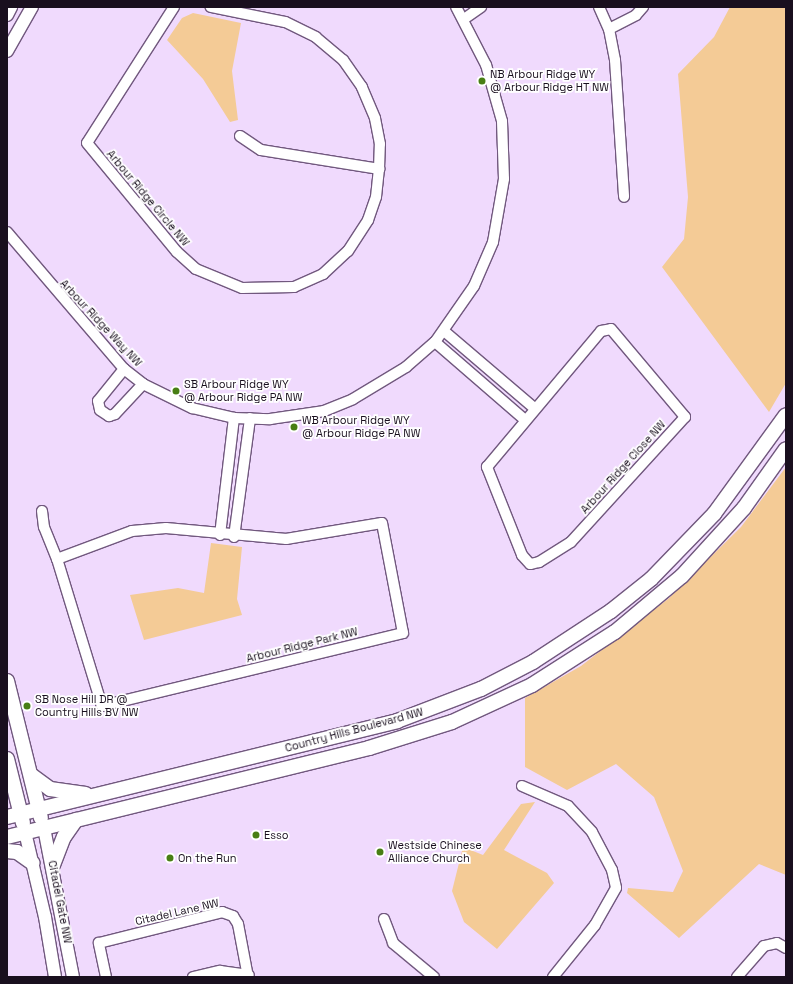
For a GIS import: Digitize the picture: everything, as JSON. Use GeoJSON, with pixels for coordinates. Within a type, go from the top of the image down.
{"type":"FeatureCollection","features":[{"type":"Feature","properties":{"kind":"main road","name":"Country Hills Boulevard NW"},"geometry":{"type":"LineString","coordinates":[[7,817],[397,721],[481,689],[533,662],[605,615],[651,579],[714,514],[786,415]]}},
{"type":"Feature","properties":{"kind":"main road","name":"Country Hills Boulevard NW"},"geometry":{"type":"LineString","coordinates":[[7,838],[25,832],[413,736],[532,685],[615,632],[682,576],[744,508],[786,449]]}},
{"type":"Feature","properties":{"kind":"main road"},"geometry":{"type":"LineString","coordinates":[[7,681],[44,828]]}},
{"type":"Feature","properties":{"kind":"main road"},"geometry":{"type":"LineString","coordinates":[[7,759],[25,832]]}},
{"type":"Feature","properties":{"kind":"main road"},"geometry":{"type":"LineString","coordinates":[[31,775],[50,789],[93,796]]}},
{"type":"Feature","properties":{"kind":"main road"},"geometry":{"type":"LineString","coordinates":[[53,865],[64,837],[76,820]]}},
{"type":"Feature","properties":{"kind":"main road"},"geometry":{"type":"LineString","coordinates":[[7,851],[17,852],[33,863]]}},
{"type":"Feature","properties":{"kind":"street"},"geometry":{"type":"LineString","coordinates":[[7,15],[11,7]]}},
{"type":"Feature","properties":{"kind":"street"},"geometry":{"type":"LineString","coordinates":[[7,51],[32,7]]}},
{"type":"Feature","properties":{"kind":"street","name":"Arbour Ridge Circle NW"},"geometry":{"type":"LineString","coordinates":[[174,7],[87,144],[177,252],[196,269],[242,288],[266,290],[294,287],[323,274],[348,252],[368,220],[376,197],[379,169],[380,144],[375,118],[362,88],[343,60],[316,37],[285,22],[238,9],[211,7]]}},
{"type":"Feature","properties":{"kind":"street","name":"Arbour Ridge Way NW"},"geometry":{"type":"LineString","coordinates":[[7,233],[124,369],[143,384],[192,408],[234,418],[270,419],[324,411],[353,399],[406,367],[435,342],[444,331],[485,262],[493,242],[504,178],[502,121],[486,65],[464,19],[456,7]]}},
{"type":"Feature","properties":{"kind":"street"},"geometry":{"type":"LineString","coordinates":[[464,19],[481,7]]}},
{"type":"Feature","properties":{"kind":"street"},"geometry":{"type":"LineString","coordinates":[[599,7],[609,29],[621,115],[624,197]]}},
{"type":"Feature","properties":{"kind":"street"},"geometry":{"type":"LineString","coordinates":[[609,29],[636,15],[642,7]]}},
{"type":"Feature","properties":{"kind":"street"},"geometry":{"type":"LineString","coordinates":[[240,136],[261,150],[379,169]]}},
{"type":"Feature","properties":{"kind":"street","name":"Arbour Ridge Close NW"},"geometry":{"type":"LineString","coordinates":[[611,329],[685,417],[571,542],[534,564],[522,555],[487,467],[534,408],[602,331],[611,329]]}},
{"type":"Feature","properties":{"kind":"street"},"geometry":{"type":"LineString","coordinates":[[444,331],[534,408]]}},
{"type":"Feature","properties":{"kind":"street"},"geometry":{"type":"LineString","coordinates":[[435,342],[524,419]]}},
{"type":"Feature","properties":{"kind":"street"},"geometry":{"type":"LineString","coordinates":[[124,369],[98,401],[100,410],[109,416],[115,414],[143,384]]}},
{"type":"Feature","properties":{"kind":"street"},"geometry":{"type":"LineString","coordinates":[[220,535],[234,418]]}},
{"type":"Feature","properties":{"kind":"street"},"geometry":{"type":"LineString","coordinates":[[234,537],[250,418]]}},
{"type":"Feature","properties":{"kind":"street","name":"Arbour Ridge Park NW"},"geometry":{"type":"LineString","coordinates":[[42,512],[44,528],[57,559],[102,706],[403,633],[382,523],[286,539],[234,537],[166,528],[132,531],[57,559]]}},
{"type":"Feature","properties":{"kind":"street"},"geometry":{"type":"LineString","coordinates":[[522,786],[568,806],[592,832],[612,870],[616,888],[595,924],[553,977]]}},
{"type":"Feature","properties":{"kind":"street","name":"Citadel Gate NW"},"geometry":{"type":"LineString","coordinates":[[44,828],[53,865],[73,977]]}},
{"type":"Feature","properties":{"kind":"street","name":"Citadel Gate NW"},"geometry":{"type":"LineString","coordinates":[[25,832],[33,863],[55,977]]}},
{"type":"Feature","properties":{"kind":"street","name":"Citadel Lane NW"},"geometry":{"type":"LineString","coordinates":[[106,977],[99,943],[222,912],[233,916],[238,924],[249,976],[220,971],[193,977]]}},
{"type":"Feature","properties":{"kind":"street"},"geometry":{"type":"LineString","coordinates":[[384,920],[393,943],[434,977]]}},
{"type":"Feature","properties":{"kind":"street"},"geometry":{"type":"LineString","coordinates":[[737,977],[764,946],[777,943],[786,948]]}},
{"type":"Feature","properties":{"kind":"shaded area"},"geometry":{"type":"Polygon","coordinates":[[[730,7],[786,7],[786,383],[769,412],[662,267],[684,239],[688,197],[678,74],[714,37],[730,7]]]}},
{"type":"Feature","properties":{"kind":"shaded area"},"geometry":{"type":"Polygon","coordinates":[[[193,13],[241,23],[232,71],[238,120],[230,122],[203,79],[167,40],[182,18],[193,13]]]}},
{"type":"Feature","properties":{"kind":"shaded area"},"geometry":{"type":"Polygon","coordinates":[[[786,467],[786,875],[759,864],[679,938],[627,893],[628,888],[673,892],[683,871],[654,797],[616,764],[567,790],[525,767],[525,698],[581,666],[668,599],[741,527],[786,467]]]}},
{"type":"Feature","properties":{"kind":"shaded area"},"geometry":{"type":"Polygon","coordinates":[[[211,543],[242,547],[237,599],[242,615],[144,640],[130,595],[178,588],[204,593],[211,543]]]}},
{"type":"Feature","properties":{"kind":"shaded area"},"geometry":{"type":"Polygon","coordinates":[[[535,802],[504,850],[547,873],[554,883],[497,949],[464,922],[452,891],[463,847],[483,855],[521,804],[535,802]]]}},
{"type":"Feature","properties":{"kind":"place","name":"NB Arbour Ridge WY @ Arbour Ridge HT NW"},"geometry":{"type":"Point","coordinates":[482,81]}},
{"type":"Feature","properties":{"kind":"place","name":"SB Arbour Ridge WY @ Arbour Ridge PA NW"},"geometry":{"type":"Point","coordinates":[176,391]}},
{"type":"Feature","properties":{"kind":"place","name":"WB Arbour Ridge WY @ Arbour Ridge PA NW"},"geometry":{"type":"Point","coordinates":[294,427]}},
{"type":"Feature","properties":{"kind":"place","name":"SB Nose Hill DR @ Country Hills BV NW"},"geometry":{"type":"Point","coordinates":[27,706]}},
{"type":"Feature","properties":{"kind":"place","name":"Esso"},"geometry":{"type":"Point","coordinates":[256,835]}},
{"type":"Feature","properties":{"kind":"place","name":"Westside Chinese Alliance Church"},"geometry":{"type":"Point","coordinates":[380,852]}},
{"type":"Feature","properties":{"kind":"place","name":"On the Run"},"geometry":{"type":"Point","coordinates":[170,858]}}]}
